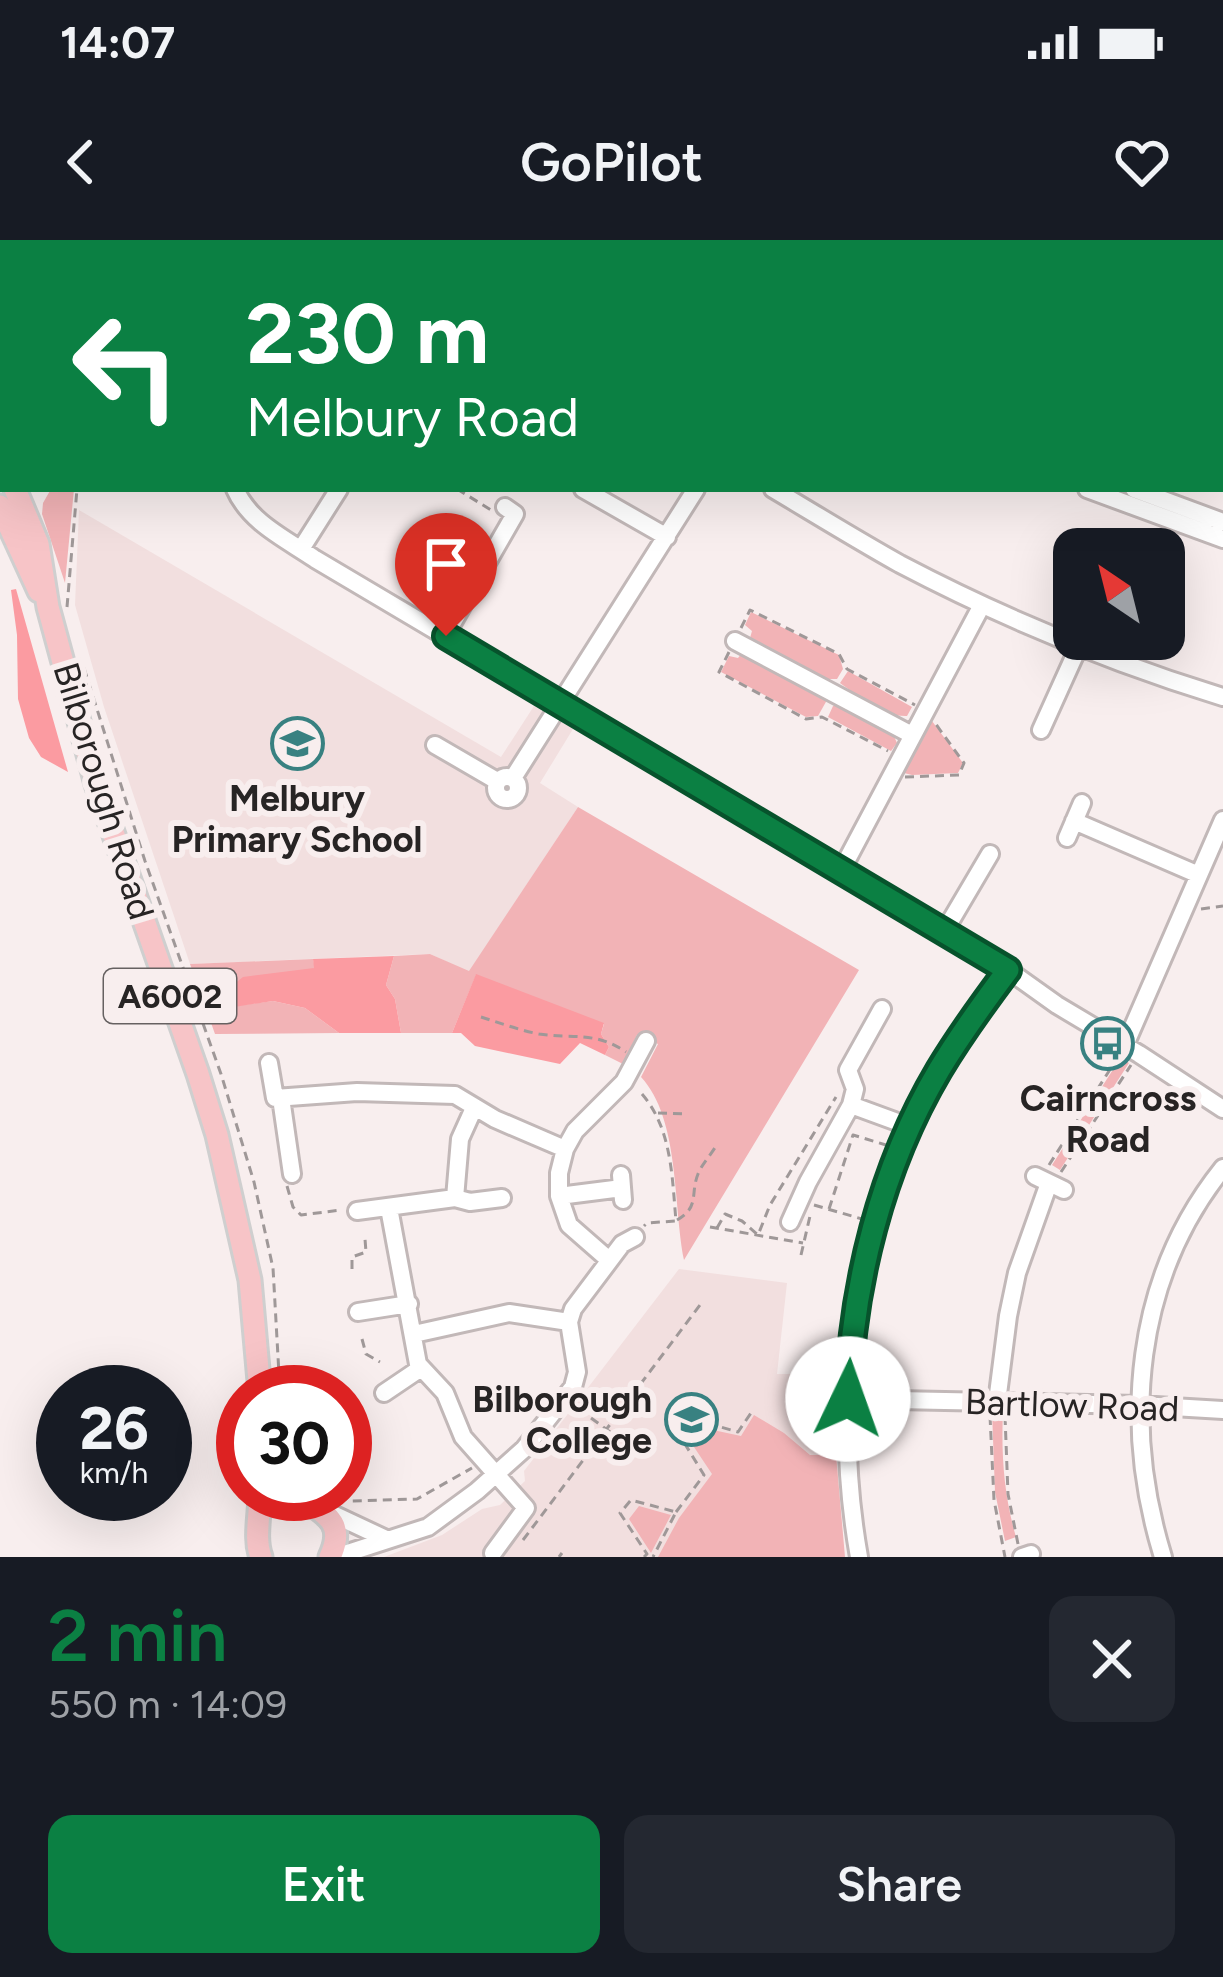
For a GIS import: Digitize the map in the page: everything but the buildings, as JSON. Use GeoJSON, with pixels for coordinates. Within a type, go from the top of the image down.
{"type":"FeatureCollection","features":[{"type":"Feature","properties":{"kind":"main road","name":"Bilborough Road"},"geometry":{"type":"LineString","coordinates":[[9,498],[38,544],[55,598],[96,784],[217,1136],[250,1280],[258,1365]]}},
{"type":"Feature","properties":{"kind":"main road","name":"Bilborough Road"},"geometry":{"type":"LineString","coordinates":[[9,498],[9,546],[55,598]]}},
{"type":"Feature","properties":{"kind":"main road"},"geometry":{"type":"LineString","coordinates":[[331,1521],[336,1534],[333,1557]]}},
{"type":"Feature","properties":{"kind":"main road"},"geometry":{"type":"LineString","coordinates":[[260,1522],[256,1534],[261,1557]]}},
{"type":"Feature","properties":{"kind":"street"},"geometry":{"type":"LineString","coordinates":[[237,492],[251,514],[301,549],[1008,970],[1223,1109]]}},
{"type":"Feature","properties":{"kind":"street"},"geometry":{"type":"LineString","coordinates":[[301,549],[337,492]]}},
{"type":"Feature","properties":{"kind":"street"},"geometry":{"type":"LineString","coordinates":[[588,492],[667,537]]}},
{"type":"Feature","properties":{"kind":"street"},"geometry":{"type":"LineString","coordinates":[[435,745],[505,780],[694,492]]}},
{"type":"Feature","properties":{"kind":"street"},"geometry":{"type":"LineString","coordinates":[[778,492],[898,562],[1053,635]]}},
{"type":"Feature","properties":{"kind":"street"},"geometry":{"type":"LineString","coordinates":[[1095,492],[1223,539]]}},
{"type":"Feature","properties":{"kind":"street"},"geometry":{"type":"LineString","coordinates":[[1142,492],[1223,522]]}},
{"type":"Feature","properties":{"kind":"street"},"geometry":{"type":"LineString","coordinates":[[446,636],[515,514],[501,504]]}},
{"type":"Feature","properties":{"kind":"street"},"geometry":{"type":"LineString","coordinates":[[841,871],[982,604]]}},
{"type":"Feature","properties":{"kind":"street"},"geometry":{"type":"LineString","coordinates":[[735,641],[912,735]]}},
{"type":"Feature","properties":{"kind":"street"},"geometry":{"type":"LineString","coordinates":[[1041,730],[1072,660]]}},
{"type":"Feature","properties":{"kind":"street"},"geometry":{"type":"LineString","coordinates":[[1118,660],[1223,697]]}},
{"type":"Feature","properties":{"kind":"street"},"geometry":{"type":"LineString","coordinates":[[1132,1049],[1223,820]]}},
{"type":"Feature","properties":{"kind":"street"},"geometry":{"type":"LineString","coordinates":[[1074,821],[1199,875]]}},
{"type":"Feature","properties":{"kind":"street"},"geometry":{"type":"LineString","coordinates":[[944,932],[991,854]]}},
{"type":"Feature","properties":{"kind":"street"},"geometry":{"type":"LineString","coordinates":[[859,1557],[847,1456],[848,1399],[856,1305],[876,1223],[901,1149],[938,1071],[1008,970]]}},
{"type":"Feature","properties":{"kind":"street"},"geometry":{"type":"LineString","coordinates":[[790,1222],[853,1097],[848,1070],[882,1009]]}},
{"type":"Feature","properties":{"kind":"street"},"geometry":{"type":"LineString","coordinates":[[609,1260],[569,1225],[559,1196],[559,1173],[565,1149],[586,1118],[624,1082],[646,1041]]}},
{"type":"Feature","properties":{"kind":"street"},"geometry":{"type":"LineString","coordinates":[[269,1063],[275,1098],[357,1092],[455,1095],[565,1149]]}},
{"type":"Feature","properties":{"kind":"street"},"geometry":{"type":"LineString","coordinates":[[624,1082],[642,1094]]}},
{"type":"Feature","properties":{"kind":"street"},"geometry":{"type":"LineString","coordinates":[[853,1097],[910,1127]]}},
{"type":"Feature","properties":{"kind":"street"},"geometry":{"type":"LineString","coordinates":[[281,1098],[292,1174]]}},
{"type":"Feature","properties":{"kind":"street"},"geometry":{"type":"LineString","coordinates":[[455,1198],[460,1139],[474,1108]]}},
{"type":"Feature","properties":{"kind":"street"},"geometry":{"type":"LineString","coordinates":[[1163,1557],[1145,1488],[1138,1405],[1144,1347],[1172,1252],[1203,1194],[1223,1168]]}},
{"type":"Feature","properties":{"kind":"street"},"geometry":{"type":"LineString","coordinates":[[997,1402],[1017,1274],[1049,1183]]}},
{"type":"Feature","properties":{"kind":"street"},"geometry":{"type":"LineString","coordinates":[[559,1196],[622,1188]]}},
{"type":"Feature","properties":{"kind":"street"},"geometry":{"type":"LineString","coordinates":[[357,1211],[455,1198],[470,1202],[502,1198]]}},
{"type":"Feature","properties":{"kind":"street"},"geometry":{"type":"LineString","coordinates":[[389,1208],[421,1368],[445,1393],[463,1437],[526,1508],[493,1553]]}},
{"type":"Feature","properties":{"kind":"street"},"geometry":{"type":"LineString","coordinates":[[333,1557],[428,1527],[491,1468],[524,1449],[574,1387],[577,1356],[569,1322],[577,1301],[622,1244],[635,1237]]}},
{"type":"Feature","properties":{"kind":"street"},"geometry":{"type":"LineString","coordinates":[[358,1312],[409,1304]]}},
{"type":"Feature","properties":{"kind":"street"},"geometry":{"type":"LineString","coordinates":[[414,1334],[509,1313],[569,1322]]}},
{"type":"Feature","properties":{"kind":"street"},"geometry":{"type":"LineString","coordinates":[[384,1393],[421,1368]]}},
{"type":"Feature","properties":{"kind":"street","name":"Bartlow Road"},"geometry":{"type":"LineString","coordinates":[[848,1399],[1223,1410]]}},
{"type":"Feature","properties":{"kind":"street"},"geometry":{"type":"LineString","coordinates":[[349,1521],[386,1539]]}},
{"type":"Feature","properties":{"kind":"path"},"geometry":{"type":"LineString","coordinates":[[55,598],[67,609],[77,492]]}},
{"type":"Feature","properties":{"kind":"path"},"geometry":{"type":"LineString","coordinates":[[462,492],[492,511],[501,504]]}},
{"type":"Feature","properties":{"kind":"path"},"geometry":{"type":"LineString","coordinates":[[82,661],[145,861],[240,1129],[270,1245],[278,1365]]}},
{"type":"Feature","properties":{"kind":"path"},"geometry":{"type":"LineString","coordinates":[[890,778],[959,776],[964,764],[925,710]]}},
{"type":"Feature","properties":{"kind":"path"},"geometry":{"type":"LineString","coordinates":[[1186,906],[1223,906]]}},
{"type":"Feature","properties":{"kind":"path"},"geometry":{"type":"LineString","coordinates":[[481,1017],[539,1034],[602,1039],[637,1060]]}},
{"type":"Feature","properties":{"kind":"path"},"geometry":{"type":"LineString","coordinates":[[1049,1183],[1072,1125],[1132,1049]]}},
{"type":"Feature","properties":{"kind":"path"},"geometry":{"type":"LineString","coordinates":[[1049,1183],[1082,1138],[1132,1049]]}},
{"type":"Feature","properties":{"kind":"path"},"geometry":{"type":"LineString","coordinates":[[642,1094],[665,1136],[676,1221]]}},
{"type":"Feature","properties":{"kind":"path"},"geometry":{"type":"LineString","coordinates":[[758,1235],[770,1205],[836,1097],[853,1097]]}},
{"type":"Feature","properties":{"kind":"path"},"geometry":{"type":"LineString","coordinates":[[656,1113],[686,1114]]}},
{"type":"Feature","properties":{"kind":"path"},"geometry":{"type":"LineString","coordinates":[[829,1209],[853,1135],[901,1149]]}},
{"type":"Feature","properties":{"kind":"path"},"geometry":{"type":"LineString","coordinates":[[635,1237],[647,1223],[676,1221],[688,1213],[698,1172],[716,1146]]}},
{"type":"Feature","properties":{"kind":"path"},"geometry":{"type":"LineString","coordinates":[[292,1174],[286,1183],[301,1215],[357,1211]]}},
{"type":"Feature","properties":{"kind":"path"},"geometry":{"type":"LineString","coordinates":[[801,1256],[814,1205],[876,1223]]}},
{"type":"Feature","properties":{"kind":"path"},"geometry":{"type":"LineString","coordinates":[[717,1228],[725,1214],[758,1235]]}},
{"type":"Feature","properties":{"kind":"path"},"geometry":{"type":"LineString","coordinates":[[710,1227],[803,1243]]}},
{"type":"Feature","properties":{"kind":"path"},"geometry":{"type":"LineString","coordinates":[[352,1269],[352,1258],[366,1252],[365,1239]]}},
{"type":"Feature","properties":{"kind":"path"},"geometry":{"type":"LineString","coordinates":[[516,1549],[704,1301]]}},
{"type":"Feature","properties":{"kind":"path"},"geometry":{"type":"LineString","coordinates":[[362,1339],[366,1354],[380,1362]]}},
{"type":"Feature","properties":{"kind":"path"},"geometry":{"type":"LineString","coordinates":[[997,1402],[1008,1495],[1025,1556]]}},
{"type":"Feature","properties":{"kind":"path"},"geometry":{"type":"LineString","coordinates":[[997,1402],[994,1500],[1005,1557]]}},
{"type":"Feature","properties":{"kind":"path"},"geometry":{"type":"LineString","coordinates":[[653,1557],[676,1512],[704,1474],[677,1431],[689,1418],[738,1432],[753,1410]]}},
{"type":"Feature","properties":{"kind":"path"},"geometry":{"type":"LineString","coordinates":[[591,1418],[617,1437]]}},
{"type":"Feature","properties":{"kind":"path"},"geometry":{"type":"LineString","coordinates":[[372,1500],[417,1499],[491,1468]]}},
{"type":"Feature","properties":{"kind":"path"},"geometry":{"type":"LineString","coordinates":[[644,1557],[647,1554],[620,1513],[631,1500],[676,1512]]}},
{"type":"Feature","properties":{"kind":"shaded area"},"geometry":{"type":"Polygon","coordinates":[[[49,492],[74,492],[65,583],[42,514],[49,492]]]}},
{"type":"Feature","properties":{"kind":"shaded area","name":"Melbury Primary School"},"geometry":{"type":"Polygon","coordinates":[[[79,510],[501,757],[534,706],[573,729],[540,783],[578,807],[469,972],[430,954],[190,964],[75,605],[79,510]]]}},
{"type":"Feature","properties":{"kind":"shaded area"},"geometry":{"type":"Polygon","coordinates":[[[16,589],[68,772],[41,757],[29,738],[18,699],[11,590],[16,589]]]}},
{"type":"Feature","properties":{"kind":"shaded area"},"geometry":{"type":"Polygon","coordinates":[[[751,612],[839,655],[843,669],[837,679],[821,679],[753,642],[752,631],[745,625],[751,612]]]}},
{"type":"Feature","properties":{"kind":"shaded area"},"geometry":{"type":"Polygon","coordinates":[[[742,653],[816,689],[818,697],[827,700],[818,716],[806,717],[721,672],[729,656],[738,658],[742,653]]]}},
{"type":"Feature","properties":{"kind":"shaded area"},"geometry":{"type":"Polygon","coordinates":[[[848,671],[912,707],[907,716],[880,709],[840,683],[848,671]]]}},
{"type":"Feature","properties":{"kind":"shaded area"},"geometry":{"type":"Polygon","coordinates":[[[843,705],[892,732],[897,743],[891,751],[828,717],[833,706],[843,705]]]}},
{"type":"Feature","properties":{"kind":"shaded area"},"geometry":{"type":"Polygon","coordinates":[[[932,721],[963,763],[958,773],[904,773],[932,721]]]}},
{"type":"Feature","properties":{"kind":"shaded area"},"geometry":{"type":"Polygon","coordinates":[[[578,807],[859,970],[684,1260],[669,1139],[654,1095],[641,1077],[658,1044],[637,1035],[623,1064],[605,1055],[609,1047],[601,1034],[604,1024],[476,975],[452,1033],[401,1033],[395,999],[386,985],[394,956],[430,954],[469,971],[578,807]]]}},
{"type":"Feature","properties":{"kind":"shaded area"},"geometry":{"type":"Polygon","coordinates":[[[394,956],[386,985],[395,999],[401,1033],[339,1033],[305,1008],[273,1001],[234,1007],[229,988],[243,977],[314,968],[313,959],[394,956]]]}},
{"type":"Feature","properties":{"kind":"shaded area"},"geometry":{"type":"Polygon","coordinates":[[[313,959],[315,968],[234,1006],[273,1001],[305,1008],[339,1033],[215,1034],[190,964],[313,959]]]}},
{"type":"Feature","properties":{"kind":"shaded area"},"geometry":{"type":"Polygon","coordinates":[[[476,974],[604,1023],[601,1034],[609,1047],[605,1055],[580,1043],[560,1064],[475,1046],[461,1033],[452,1033],[476,974]]]}},
{"type":"Feature","properties":{"kind":"shaded area"},"geometry":{"type":"Polygon","coordinates":[[[1121,1057],[1129,1063],[1060,1170],[1052,1165],[1121,1057]]]}},
{"type":"Feature","properties":{"kind":"shaded area","name":"Bilborough College"},"geometry":{"type":"Polygon","coordinates":[[[679,1269],[787,1283],[777,1374],[799,1374],[798,1411],[818,1412],[818,1447],[836,1447],[844,1557],[384,1557],[442,1535],[482,1509],[500,1505],[525,1481],[524,1471],[679,1269]]]}},
{"type":"Feature","properties":{"kind":"shaded area"},"geometry":{"type":"Polygon","coordinates":[[[992,1411],[1003,1412],[1004,1475],[1016,1537],[1005,1541],[995,1492],[992,1411]]]}},
{"type":"Feature","properties":{"kind":"shaded area"},"geometry":{"type":"Polygon","coordinates":[[[754,1415],[810,1455],[836,1455],[845,1557],[658,1557],[679,1518],[712,1474],[690,1441],[699,1427],[741,1436],[754,1415]]]}},
{"type":"Feature","properties":{"kind":"shaded area"},"geometry":{"type":"Polygon","coordinates":[[[639,1506],[671,1515],[651,1553],[629,1519],[639,1506]]]}},
{"type":"Feature","properties":{"kind":"place","name":"Melbury Primary School"},"geometry":{"type":"Point","coordinates":[297,743]}},
{"type":"Feature","properties":{"kind":"place","name":"Cairncross Road"},"geometry":{"type":"Point","coordinates":[1108,1043]}},
{"type":"Feature","properties":{"kind":"place","name":"Bilborough College"},"geometry":{"type":"Point","coordinates":[691,1420]}},
{"type":"Feature","properties":{"kind":"route"},"geometry":{"type":"LineString","coordinates":[[446,636],[1008,970],[938,1071],[901,1149],[866,1256],[850,1348],[848,1399]]}}]}
